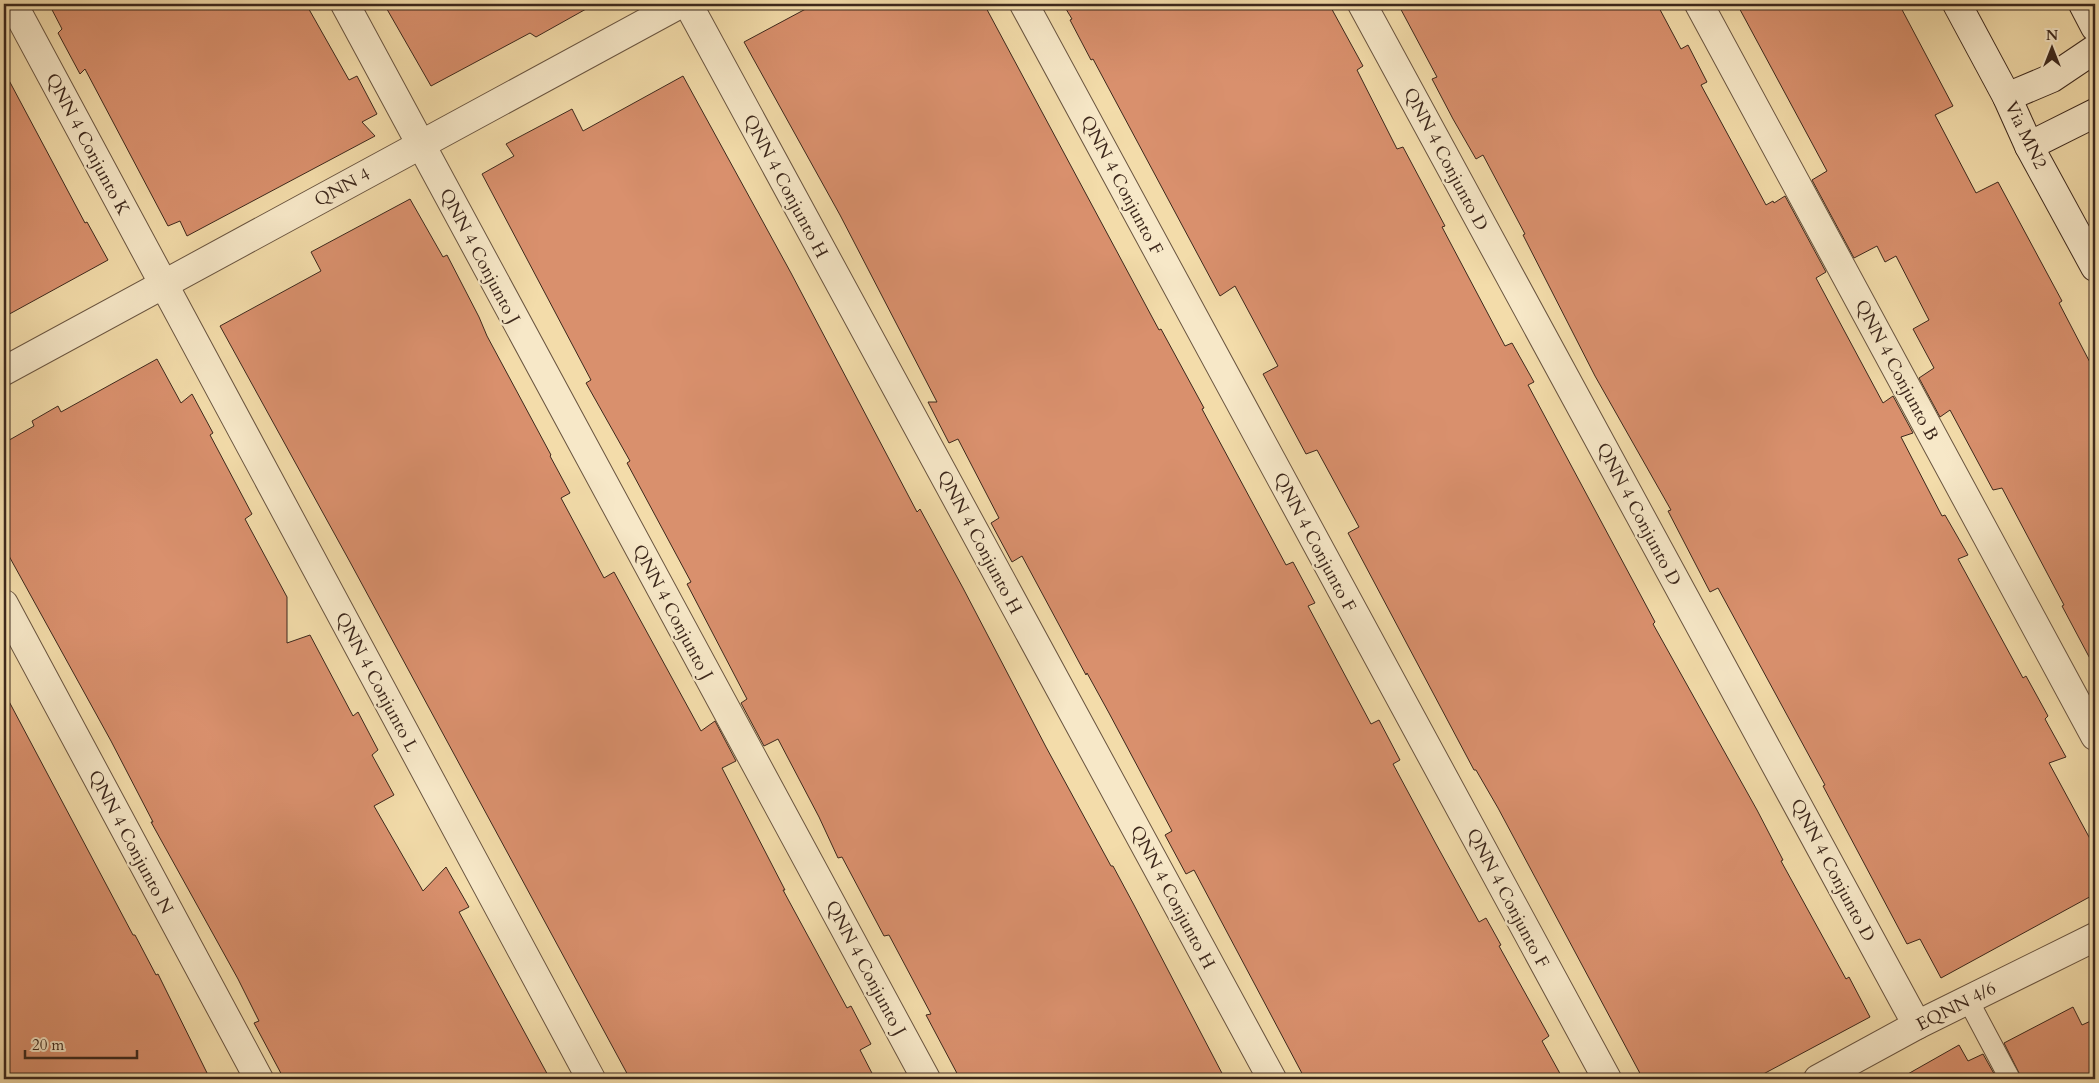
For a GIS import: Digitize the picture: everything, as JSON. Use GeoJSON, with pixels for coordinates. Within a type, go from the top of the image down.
{"type":"FeatureCollection","features":[{"type":"Feature","properties":{"kind":"street","name":"QNN 4 Conjunto K"},"geometry":{"type":"LineString","coordinates":[[13,4],[163,284]]}},
{"type":"Feature","properties":{"kind":"street","name":"QNN 4 Conjunto J"},"geometry":{"type":"LineString","coordinates":[[345,4],[926,1079]]}},
{"type":"Feature","properties":{"kind":"street","name":"QNN 4"},"geometry":{"type":"LineString","coordinates":[[4,371],[680,4]]}},
{"type":"Feature","properties":{"kind":"street","name":"QNN 4 Conjunto H"},"geometry":{"type":"LineString","coordinates":[[688,4],[1272,1079]]}},
{"type":"Feature","properties":{"kind":"street","name":"QNN 4 Conjunto F"},"geometry":{"type":"LineString","coordinates":[[1024,4],[1607,1079]]}},
{"type":"Feature","properties":{"kind":"street","name":"QNN 4 Conjunto D"},"geometry":{"type":"LineString","coordinates":[[1362,4],[1916,1025]]}},
{"type":"Feature","properties":{"kind":"street","name":"QNN 4 Conjunto B"},"geometry":{"type":"LineString","coordinates":[[1699,4],[2095,736]]}},
{"type":"Feature","properties":{"kind":"street","name":"Via MN2"},"geometry":{"type":"LineString","coordinates":[[1957,4],[2095,267]]}},
{"type":"Feature","properties":{"kind":"street"},"geometry":{"type":"LineString","coordinates":[[2083,4],[2095,27]]}},
{"type":"Feature","properties":{"kind":"street"},"geometry":{"type":"LineString","coordinates":[[2007,97],[2052,78],[2095,49]]}},
{"type":"Feature","properties":{"kind":"street"},"geometry":{"type":"LineString","coordinates":[[2030,146],[2095,113]]}},
{"type":"Feature","properties":{"kind":"street","name":"QNN 4 Conjunto L"},"geometry":{"type":"LineString","coordinates":[[163,284],[591,1079]]}},
{"type":"Feature","properties":{"kind":"street","name":"QNN 4 Conjunto N"},"geometry":{"type":"LineString","coordinates":[[4,604],[259,1079]]}},
{"type":"Feature","properties":{"kind":"street","name":"EQNN 4/6"},"geometry":{"type":"LineString","coordinates":[[1818,1079],[1916,1025],[2095,937]]}},
{"type":"Feature","properties":{"kind":"lane"},"geometry":{"type":"LineString","coordinates":[[1968,1000],[2010,1079]]}},
{"type":"Feature","properties":{"kind":"building"},"geometry":{"type":"Polygon","coordinates":[[[49,4],[306,4],[349,80],[357,76],[377,114],[362,122],[375,136],[187,236],[180,221],[168,226],[85,69],[80,74],[58,33],[62,29],[49,4]]]}},
{"type":"Feature","properties":{"kind":"building"},"geometry":{"type":"Polygon","coordinates":[[[384,4],[595,4],[536,37],[530,33],[431,86],[384,4]]]}},
{"type":"Feature","properties":{"kind":"building"},"geometry":{"type":"Polygon","coordinates":[[[815,4],[984,4],[1159,330],[1161,329],[1204,408],[1202,409],[1286,565],[1293,562],[1315,603],[1308,606],[1371,724],[1379,720],[1400,760],[1393,764],[1436,844],[1479,922],[1486,918],[1501,945],[1499,946],[1549,1036],[1542,1041],[1563,1079],[1305,1079],[1194,870],[1186,874],[1165,835],[1172,831],[1022,556],[1012,562],[991,523],[999,518],[958,439],[949,443],[928,402],[937,402],[840,215],[744,42],[815,4]]]}},
{"type":"Feature","properties":{"kind":"building"},"geometry":{"type":"Polygon","coordinates":[[[1063,4],[1329,4],[1363,66],[1357,70],[1397,149],[1403,147],[1445,226],[1442,227],[1505,346],[1512,343],[1534,382],[1528,385],[1655,622],[1653,624],[1757,810],[1783,860],[1781,861],[1846,979],[1849,977],[1870,1017],[1754,1079],[1643,1079],[1498,808],[1476,770],[1474,770],[1348,533],[1359,527],[1317,450],[1306,454],[1263,374],[1278,366],[1235,286],[1220,296],[1093,59],[1091,60],[1063,4]]]}},
{"type":"Feature","properties":{"kind":"building"},"geometry":{"type":"Polygon","coordinates":[[[1398,4],[1657,4],[1681,49],[1688,45],[1707,82],[1701,85],[1766,205],[1773,201],[1774,203],[1785,196],[1826,272],[1816,278],[1883,403],[1893,396],[1913,433],[1901,437],[1942,516],[1945,515],[1968,555],[1958,559],[2023,678],[2026,676],[2048,716],[2045,719],[2066,757],[2049,763],[2095,848],[2095,894],[1941,978],[1920,939],[1907,944],[1823,786],[1825,785],[1718,588],[1710,592],[1668,511],[1671,510],[1595,376],[1523,235],[1525,234],[1483,155],[1476,159],[1453,119],[1432,79],[1437,77],[1398,4]]]}},
{"type":"Feature","properties":{"kind":"building"},"geometry":{"type":"Polygon","coordinates":[[[1737,4],[1899,4],[1953,106],[1935,115],[1976,193],[1998,182],[2062,301],[2059,303],[2095,372],[2095,668],[2002,488],[1993,490],[1950,410],[1940,417],[1919,378],[1934,368],[1913,329],[1929,320],[1896,256],[1885,262],[1877,246],[1854,258],[1812,180],[1827,171],[1737,4]]]}},
{"type":"Feature","properties":{"kind":"building"},"geometry":{"type":"Polygon","coordinates":[[[4,71],[85,223],[87,222],[108,260],[4,317],[4,71]]]}},
{"type":"Feature","properties":{"kind":"building"},"geometry":{"type":"Polygon","coordinates":[[[683,76],[791,273],[917,512],[920,509],[963,588],[1046,747],[1134,905],[1225,1079],[960,1079],[926,1015],[931,1014],[889,935],[884,936],[842,857],[838,858],[778,739],[764,746],[741,703],[747,699],[687,584],[691,582],[627,463],[630,461],[586,383],[591,380],[482,174],[514,156],[506,144],[572,109],[583,131],[683,76]]]}},
{"type":"Feature","properties":{"kind":"building"},"geometry":{"type":"Polygon","coordinates":[[[410,199],[443,257],[447,255],[487,336],[551,455],[570,493],[561,498],[604,578],[614,572],[701,731],[715,721],[736,761],[722,768],[785,890],[783,890],[847,1008],[851,1006],[871,1044],[860,1050],[875,1079],[630,1079],[220,326],[321,271],[311,252],[410,199]]]}},
{"type":"Feature","properties":{"kind":"building"},"geometry":{"type":"Polygon","coordinates":[[[157,359],[181,403],[192,394],[213,433],[210,435],[252,514],[245,519],[287,597],[287,643],[310,635],[353,716],[358,712],[378,750],[372,755],[394,795],[374,806],[423,891],[446,867],[469,907],[459,912],[550,1079],[284,1079],[254,1023],[259,1021],[238,979],[151,822],[153,822],[111,741],[4,547],[4,443],[34,426],[32,421],[58,406],[61,412],[157,359]]]}},
{"type":"Feature","properties":{"kind":"building"},"geometry":{"type":"Polygon","coordinates":[[[4,692],[133,935],[135,935],[156,975],[158,974],[210,1079],[4,1079],[4,692]]]}},
{"type":"Feature","properties":{"kind":"building"},"geometry":{"type":"Polygon","coordinates":[[[2073,1007],[2082,1025],[2095,1019],[2095,1079],[2022,1079],[2004,1043],[2073,1007]]]}},
{"type":"Feature","properties":{"kind":"building"},"geometry":{"type":"Polygon","coordinates":[[[1959,1045],[1968,1061],[1983,1054],[1997,1079],[1899,1079],[1959,1045]]]}}]}
